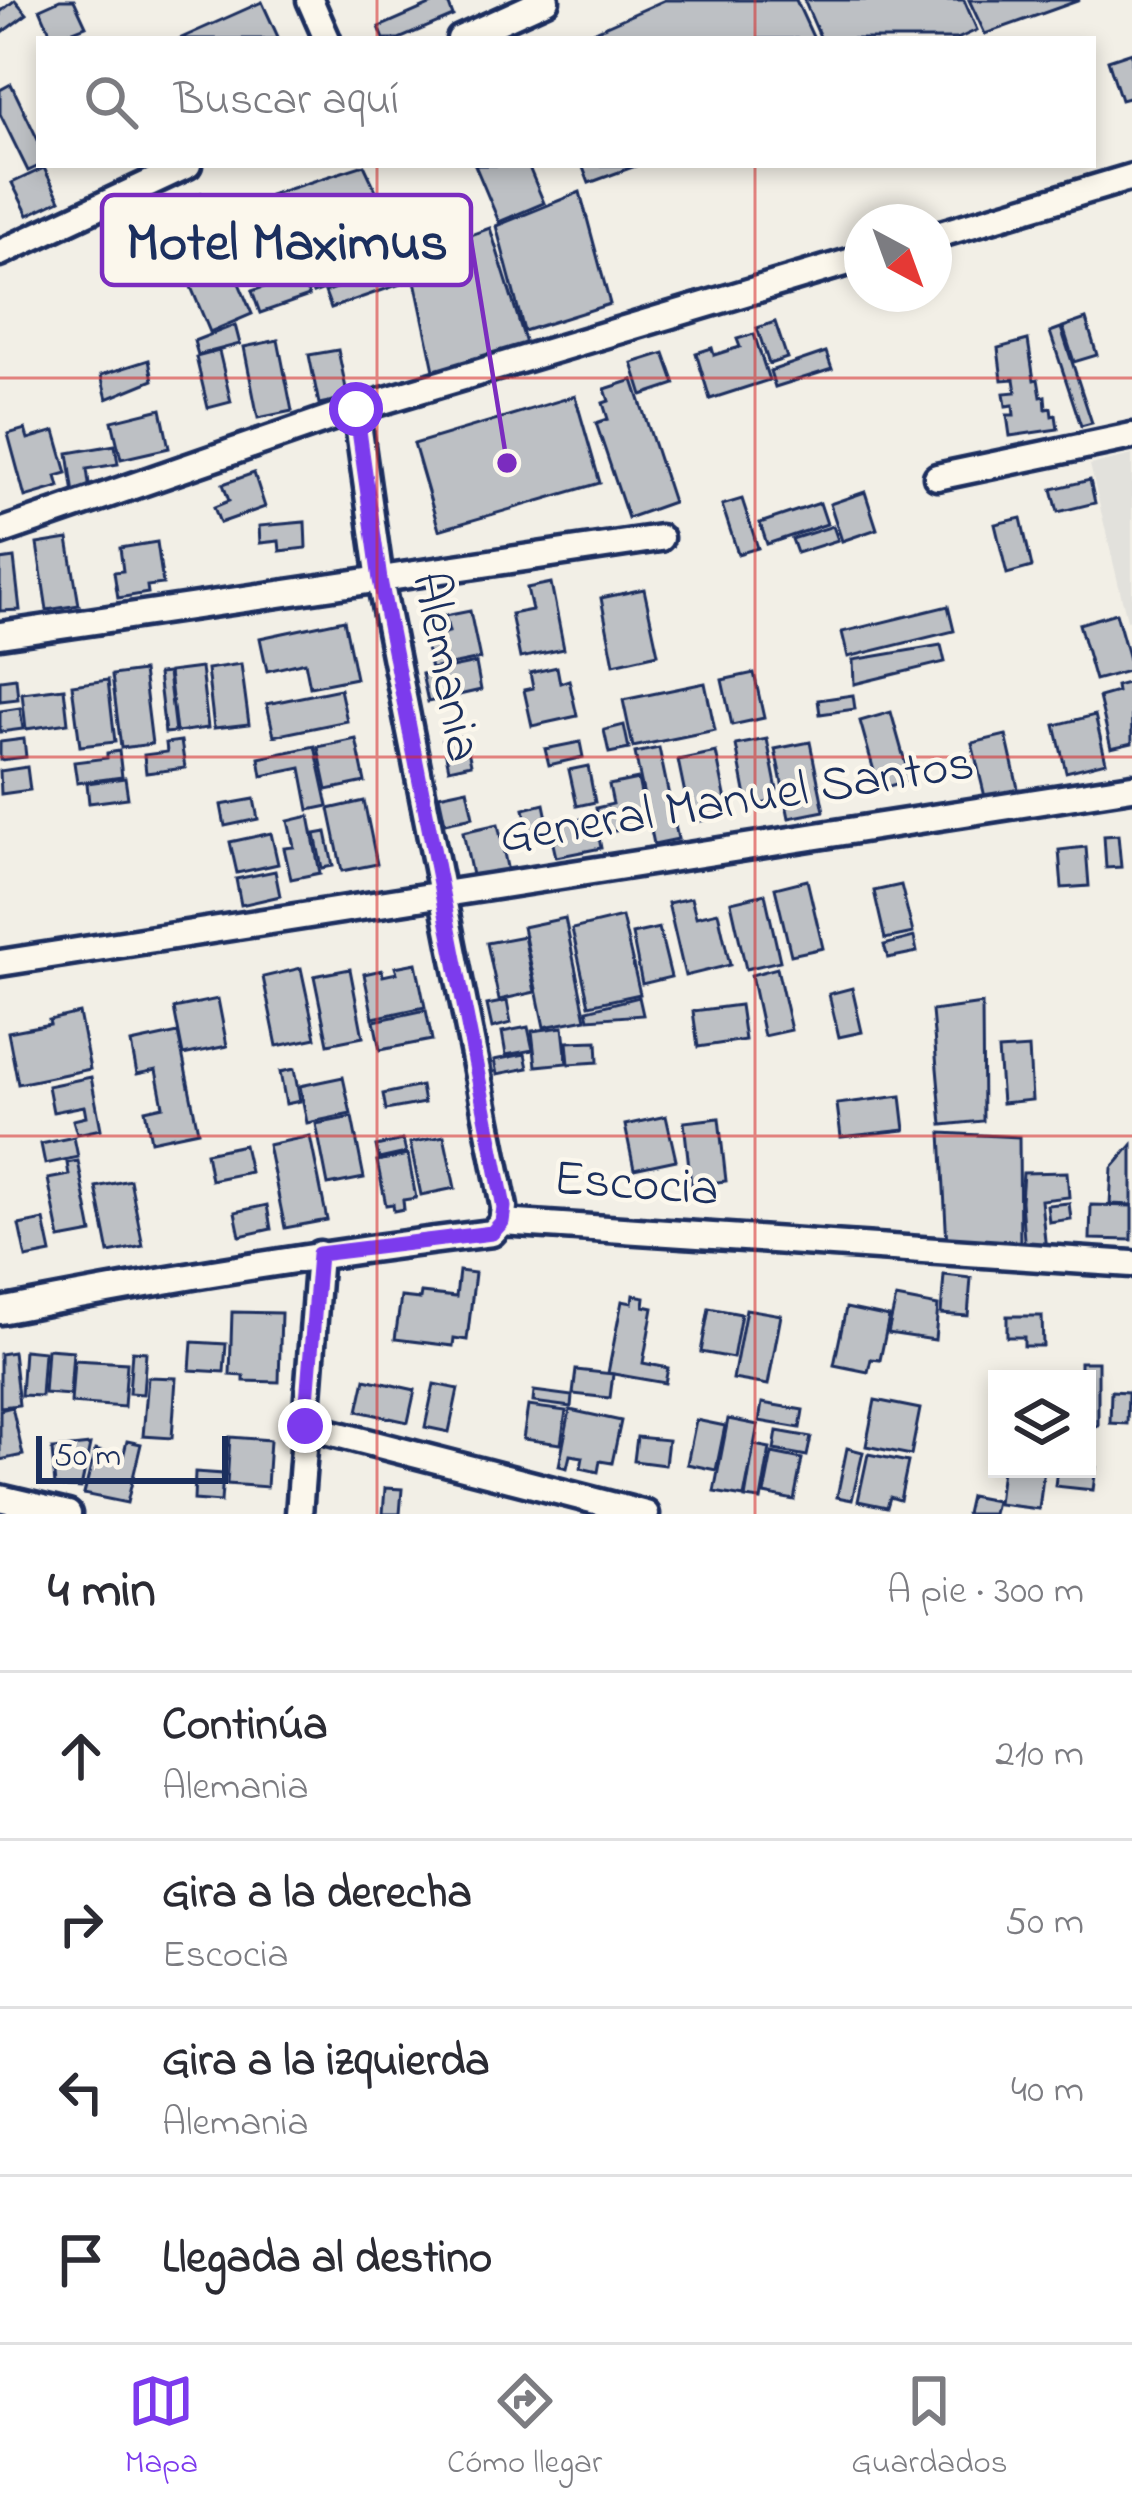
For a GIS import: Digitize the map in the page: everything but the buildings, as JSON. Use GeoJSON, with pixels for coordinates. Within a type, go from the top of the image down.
{"type":"FeatureCollection","features":[{"type":"Feature","properties":{"kind":"street"},"geometry":{"type":"LineString","coordinates":[[310,0],[326,36]]}},
{"type":"Feature","properties":{"kind":"street"},"geometry":{"type":"LineString","coordinates":[[467,36],[546,0]]}},
{"type":"Feature","properties":{"kind":"street"},"geometry":{"type":"LineString","coordinates":[[0,253],[182,168]]}},
{"type":"Feature","properties":{"kind":"street"},"geometry":{"type":"LineString","coordinates":[[952,231],[1132,177]]}},
{"type":"Feature","properties":{"kind":"street"},"geometry":{"type":"LineString","coordinates":[[0,532],[356,409],[844,263]]}},
{"type":"Feature","properties":{"kind":"street","name":"Alemania"},"geometry":{"type":"LineString","coordinates":[[356,409],[380,580],[504,1207],[502,1222]]}},
{"type":"Feature","properties":{"kind":"street"},"geometry":{"type":"LineString","coordinates":[[937,477],[1132,436]]}},
{"type":"Feature","properties":{"kind":"street"},"geometry":{"type":"LineString","coordinates":[[0,635],[660,538]]}},
{"type":"Feature","properties":{"kind":"street","name":"General Manuel Santos"},"geometry":{"type":"LineString","coordinates":[[0,962],[1132,787]]}},
{"type":"Feature","properties":{"kind":"street","name":"Escocia"},"geometry":{"type":"LineString","coordinates":[[0,1311],[319,1254],[492,1233],[502,1222],[1132,1264]]}},
{"type":"Feature","properties":{"kind":"street"},"geometry":{"type":"LineString","coordinates":[[299,1514],[319,1254]]}},
{"type":"Feature","properties":{"kind":"street"},"geometry":{"type":"LineString","coordinates":[[305,1426],[646,1514]]}},
{"type":"Feature","properties":{"kind":"street"},"geometry":{"type":"LineString","coordinates":[[0,1498],[68,1514]]}},
{"type":"Feature","properties":{"kind":"shaded area"},"geometry":{"type":"Polygon","coordinates":[[[1132,455],[1132,619],[1127,620],[1090,465],[1132,455]]]}},
{"type":"Feature","properties":{"kind":"place","name":"Motel Maximus"},"geometry":{"type":"Point","coordinates":[507,463]}},
{"type":"Feature","properties":{"kind":"route"},"geometry":{"type":"LineString","coordinates":[[305,1426],[319,1254],[492,1233],[502,1222],[504,1207],[380,580],[356,409]]}}]}
